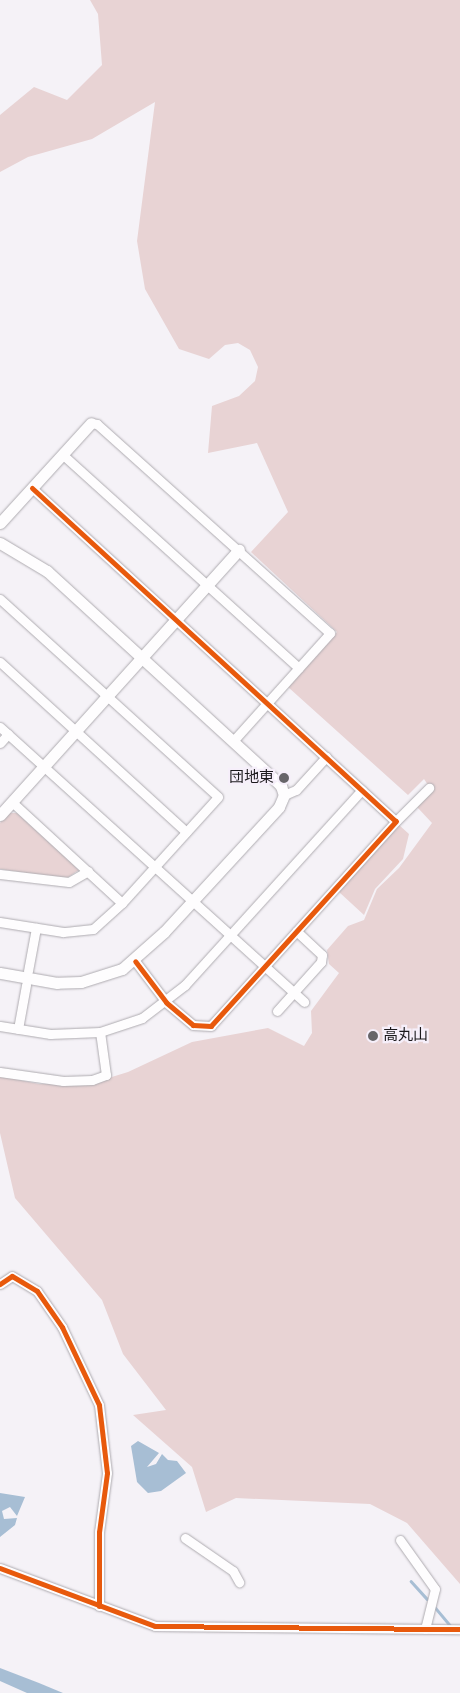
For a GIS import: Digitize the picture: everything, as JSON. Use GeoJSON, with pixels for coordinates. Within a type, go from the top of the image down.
{"type":"FeatureCollection","features":[{"type":"Feature","properties":{"kind":"street"},"geometry":{"type":"LineString","coordinates":[[0,523],[91,423],[97,424],[330,633],[233,741]]}},
{"type":"Feature","properties":{"kind":"street"},"geometry":{"type":"LineString","coordinates":[[62,454],[298,668]]}},
{"type":"Feature","properties":{"kind":"street"},"geometry":{"type":"LineString","coordinates":[[32,488],[396,821]]}},
{"type":"Feature","properties":{"kind":"street"},"geometry":{"type":"LineString","coordinates":[[0,543],[47,571],[281,786],[284,795],[279,807],[135,961],[102,978],[81,982],[57,983],[0,973]]}},
{"type":"Feature","properties":{"kind":"street"},"geometry":{"type":"LineString","coordinates":[[0,815],[239,550]]}},
{"type":"Feature","properties":{"kind":"street"},"geometry":{"type":"LineString","coordinates":[[0,599],[218,797],[122,902],[92,929],[62,932],[0,922]]}},
{"type":"Feature","properties":{"kind":"street"},"geometry":{"type":"LineString","coordinates":[[0,662],[186,832]]}},
{"type":"Feature","properties":{"kind":"street"},"geometry":{"type":"LineString","coordinates":[[0,728],[304,1002]]}},
{"type":"Feature","properties":{"kind":"street"},"geometry":{"type":"LineString","coordinates":[[0,743],[8,734]]}},
{"type":"Feature","properties":{"kind":"street"},"geometry":{"type":"LineString","coordinates":[[284,795],[296,790],[326,757]]}},
{"type":"Feature","properties":{"kind":"street"},"geometry":{"type":"LineString","coordinates":[[135,961],[166,1002],[193,1025],[211,1026],[396,821],[429,788]]}},
{"type":"Feature","properties":{"kind":"street"},"geometry":{"type":"LineString","coordinates":[[0,1026],[50,1034],[100,1032],[142,1018],[166,1002],[362,790]]}},
{"type":"Feature","properties":{"kind":"street"},"geometry":{"type":"LineString","coordinates":[[12,802],[122,902]]}},
{"type":"Feature","properties":{"kind":"street"},"geometry":{"type":"LineString","coordinates":[[0,874],[69,882],[88,871]]}},
{"type":"Feature","properties":{"kind":"street"},"geometry":{"type":"LineString","coordinates":[[28,972],[36,928]]}},
{"type":"Feature","properties":{"kind":"street"},"geometry":{"type":"LineString","coordinates":[[277,1011],[321,962],[322,954],[296,931]]}},
{"type":"Feature","properties":{"kind":"street"},"geometry":{"type":"LineString","coordinates":[[18,1029],[26,985]]}},
{"type":"Feature","properties":{"kind":"street"},"geometry":{"type":"LineString","coordinates":[[0,1072],[62,1081],[92,1080],[106,1075],[100,1032]]}},
{"type":"Feature","properties":{"kind":"street"},"geometry":{"type":"LineString","coordinates":[[0,1284],[12,1276],[37,1291],[62,1327],[99,1405],[107,1473],[99,1532],[99,1606]]}},
{"type":"Feature","properties":{"kind":"street"},"geometry":{"type":"LineString","coordinates":[[186,1538],[232,1572],[239,1582]]}},
{"type":"Feature","properties":{"kind":"street"},"geometry":{"type":"LineString","coordinates":[[400,1540],[435,1588],[425,1629]]}},
{"type":"Feature","properties":{"kind":"street"},"geometry":{"type":"LineString","coordinates":[[0,1568],[140,1622],[175,1627],[460,1629]]}},
{"type":"Feature","properties":{"kind":"shaded area"},"geometry":{"type":"Polygon","coordinates":[[[90,0],[460,0],[460,1584],[407,1523],[370,1504],[236,1498],[206,1512],[192,1467],[133,1415],[166,1410],[123,1354],[102,1300],[15,1198],[0,1133],[0,1076],[39,1084],[89,1084],[128,1072],[192,1042],[268,1028],[304,1046],[312,1033],[311,1011],[339,973],[329,964],[327,950],[348,926],[364,920],[377,889],[399,868],[432,823],[417,807],[432,791],[424,779],[408,795],[288,687],[337,632],[251,552],[288,512],[257,443],[208,453],[212,406],[239,396],[255,381],[258,367],[250,350],[238,343],[225,345],[209,359],[179,349],[145,289],[137,241],[155,102],[92,139],[28,157],[0,172],[0,115],[34,87],[67,100],[102,65],[98,14],[90,0]]]}},
{"type":"Feature","properties":{"kind":"shaded area"},"geometry":{"type":"Polygon","coordinates":[[[8,813],[17,813],[79,870],[67,878],[57,878],[0,869],[0,823],[8,813]]]}},
{"type":"Feature","properties":{"kind":"shaded area"},"geometry":{"type":"Polygon","coordinates":[[[399,825],[409,834],[403,859],[375,889],[364,915],[339,892],[399,825]]]}},
{"type":"Feature","properties":{"kind":"water"},"geometry":{"type":"Polygon","coordinates":[[[138,1441],[159,1453],[147,1467],[156,1464],[162,1454],[168,1460],[177,1461],[186,1473],[161,1491],[148,1493],[137,1482],[131,1446],[138,1441]]]}},
{"type":"Feature","properties":{"kind":"water"},"geometry":{"type":"Polygon","coordinates":[[[0,1493],[25,1497],[17,1516],[10,1507],[2,1511],[4,1519],[17,1518],[15,1525],[0,1537],[0,1493]]]}},
{"type":"Feature","properties":{"kind":"water"},"geometry":{"type":"Polygon","coordinates":[[[0,1668],[63,1693],[27,1693],[0,1681],[0,1668]]]}},
{"type":"Feature","properties":{"kind":"waterway"},"geometry":{"type":"LineString","coordinates":[[411,1581],[427,1599]]}},
{"type":"Feature","properties":{"kind":"waterway"},"geometry":{"type":"LineString","coordinates":[[434,1606],[451,1626]]}},
{"type":"Feature","properties":{"kind":"cycle path"},"geometry":{"type":"LineString","coordinates":[[32,488],[396,821],[211,1026],[193,1025],[166,1002],[135,961]]}},
{"type":"Feature","properties":{"kind":"cycle path"},"geometry":{"type":"LineString","coordinates":[[0,1284],[12,1276],[37,1291],[62,1327],[99,1405],[107,1473],[99,1532],[99,1606]]}},
{"type":"Feature","properties":{"kind":"cycle path"},"geometry":{"type":"LineString","coordinates":[[0,1568],[155,1626],[460,1629]]}},
{"type":"Feature","properties":{"kind":"place","name":"団地東"},"geometry":{"type":"Point","coordinates":[284,778]}},
{"type":"Feature","properties":{"kind":"place","name":"高丸山"},"geometry":{"type":"Point","coordinates":[373,1036]}}]}
